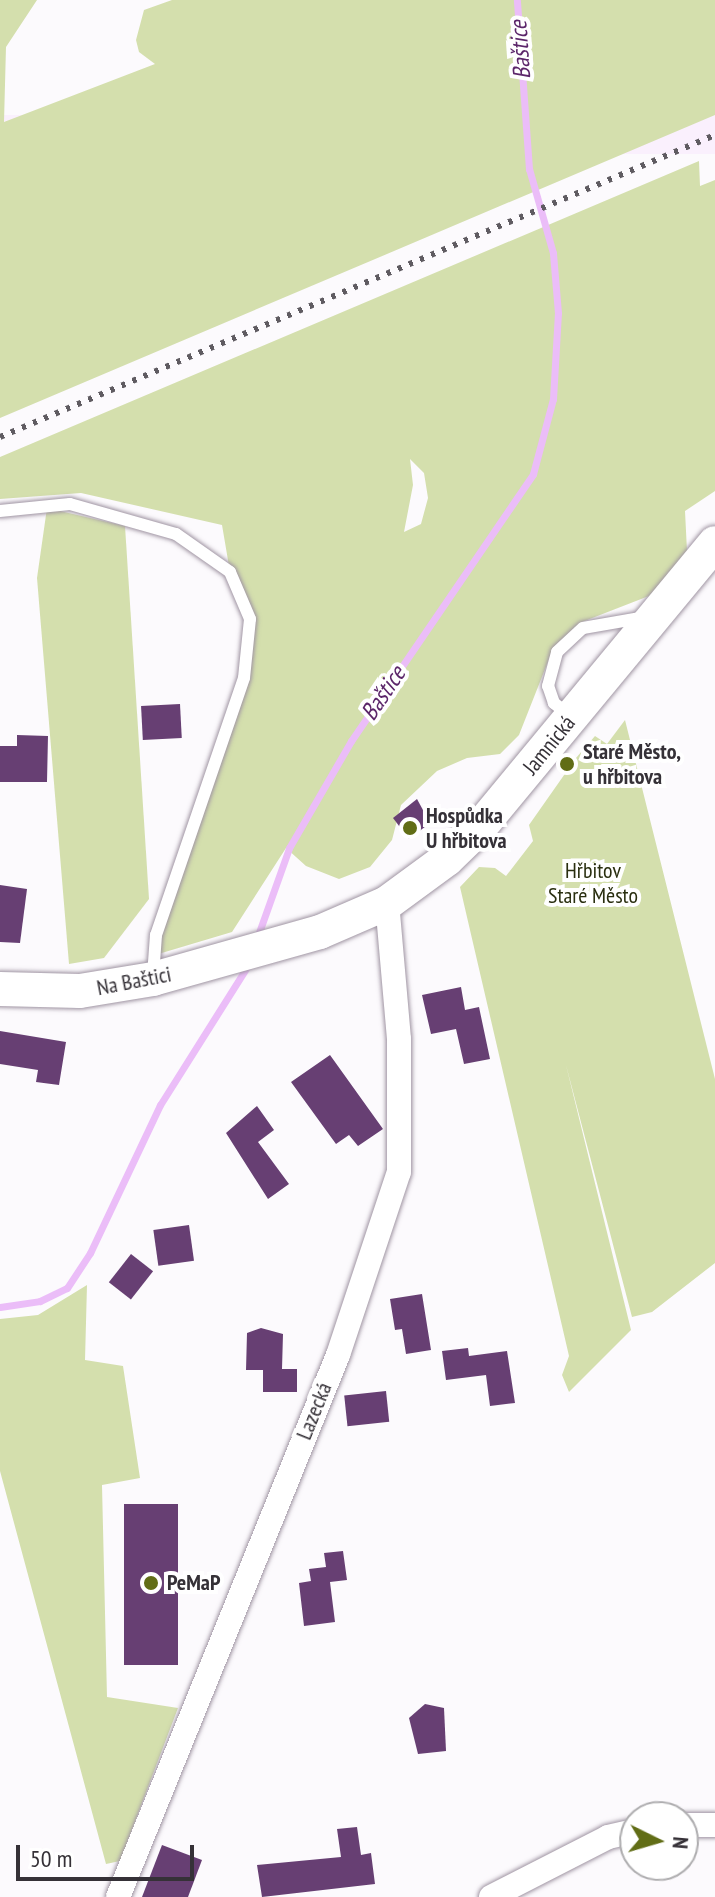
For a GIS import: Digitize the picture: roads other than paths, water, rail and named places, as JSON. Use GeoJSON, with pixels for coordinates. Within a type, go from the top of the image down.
{"type":"FeatureCollection","features":[{"type":"Feature","properties":{"kind":"main road","name":"Jamnická"},"geometry":{"type":"LineString","coordinates":[[266,949],[387,903],[461,847],[715,543]]}},
{"type":"Feature","properties":{"kind":"main road","name":"Na Baštici"},"geometry":{"type":"LineString","coordinates":[[0,989],[80,991],[153,979],[266,949]]}},
{"type":"Feature","properties":{"kind":"street","name":"Lazecká"},"geometry":{"type":"LineString","coordinates":[[118,1897],[338,1355],[399,1172],[399,1039],[387,903]]}},
{"type":"Feature","properties":{"kind":"street"},"geometry":{"type":"LineString","coordinates":[[491,1897],[608,1837],[619,1835]]}},
{"type":"Feature","properties":{"kind":"lane"},"geometry":{"type":"LineString","coordinates":[[0,511],[70,504],[176,534],[230,572],[250,619],[244,678],[156,935],[153,979]]}},
{"type":"Feature","properties":{"kind":"lane"},"geometry":{"type":"LineString","coordinates":[[571,717],[554,703],[548,686],[557,652],[583,628],[653,616]]}},
{"type":"Feature","properties":{"kind":"waterway","name":"Baštice"},"geometry":{"type":"LineString","coordinates":[[257,938],[289,848],[351,741],[533,474],[553,399],[558,313],[553,253],[529,169],[517,0]]}},
{"type":"Feature","properties":{"kind":"waterway","name":"Baštice"},"geometry":{"type":"LineString","coordinates":[[0,1307],[40,1301],[67,1288],[90,1253],[160,1105],[248,965]]}},
{"type":"Feature","properties":{"kind":"railway"},"geometry":{"type":"LineString","coordinates":[[0,437],[715,135]]}},
{"type":"Feature","properties":{"kind":"place","name":"Staré Město, u hřbitova"},"geometry":{"type":"Point","coordinates":[567,764]}},
{"type":"Feature","properties":{"kind":"place","name":"Hospůdka U hřbitova"},"geometry":{"type":"Point","coordinates":[410,828]}},
{"type":"Feature","properties":{"kind":"place","name":"PeMaP"},"geometry":{"type":"Point","coordinates":[151,1583]}},
{"type":"Feature","properties":{"kind":"park label","name":"Hřbitov Staré Město"},"geometry":{"type":"Point","coordinates":[593,882]}}]}
